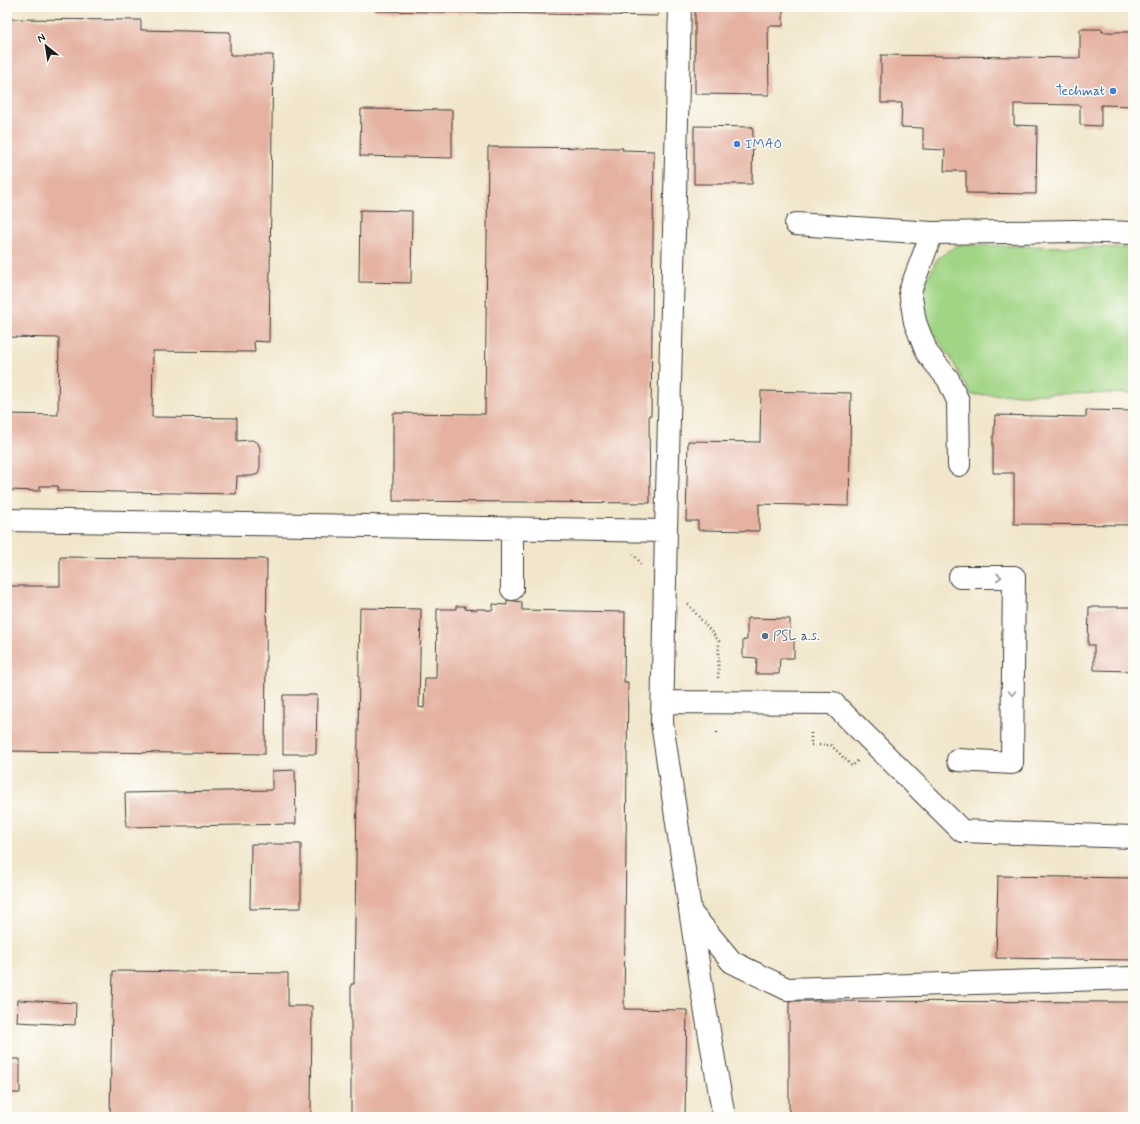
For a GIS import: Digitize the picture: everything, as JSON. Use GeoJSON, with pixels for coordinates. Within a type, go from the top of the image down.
{"type":"FeatureCollection","features":[{"type":"Feature","properties":{"kind":"lane"},"geometry":{"type":"LineString","coordinates":[[680,7],[662,722],[703,996],[724,1117]]}},
{"type":"Feature","properties":{"kind":"lane"},"geometry":{"type":"LineString","coordinates":[[796,224],[932,233],[1074,231],[1133,233]]}},
{"type":"Feature","properties":{"kind":"lane"},"geometry":{"type":"LineString","coordinates":[[932,233],[910,291],[915,322],[927,353],[948,378],[958,401],[959,465]]}},
{"type":"Feature","properties":{"kind":"lane"},"geometry":{"type":"LineString","coordinates":[[7,520],[666,531]]}},
{"type":"Feature","properties":{"kind":"lane"},"geometry":{"type":"LineString","coordinates":[[512,529],[512,589]]}},
{"type":"Feature","properties":{"kind":"lane"},"geometry":{"type":"LineString","coordinates":[[958,760],[1012,763],[1014,577],[960,577]]}},
{"type":"Feature","properties":{"kind":"lane"},"geometry":{"type":"LineString","coordinates":[[663,702],[833,703],[962,831],[1133,837]]}},
{"type":"Feature","properties":{"kind":"lane"},"geometry":{"type":"LineString","coordinates":[[691,914],[732,962],[787,989],[1133,978]]}},
{"type":"Feature","properties":{"kind":"green space"},"geometry":{"type":"Polygon","coordinates":[[[957,245],[1133,248],[1133,393],[971,395],[950,357],[928,325],[922,289],[937,259],[957,245]]]}},
{"type":"Feature","properties":{"kind":"building"},"geometry":{"type":"Polygon","coordinates":[[[375,7],[658,7],[658,16],[375,11],[375,7]]]}},
{"type":"Feature","properties":{"kind":"building"},"geometry":{"type":"Polygon","coordinates":[[[695,7],[783,7],[783,26],[768,26],[769,95],[695,94],[695,7]]]}},
{"type":"Feature","properties":{"kind":"building"},"geometry":{"type":"Polygon","coordinates":[[[8,19],[141,20],[141,30],[230,32],[230,55],[273,55],[269,342],[254,341],[255,352],[153,351],[152,417],[237,418],[237,441],[252,440],[258,443],[260,448],[260,467],[258,474],[252,476],[237,476],[236,494],[58,491],[58,486],[40,486],[40,491],[7,490],[7,414],[58,415],[59,338],[7,337],[8,19]]]}},
{"type":"Feature","properties":{"kind":"building"},"geometry":{"type":"Polygon","coordinates":[[[1080,29],[1102,29],[1102,32],[1133,32],[1133,106],[1101,105],[1101,126],[1080,125],[1080,105],[1014,104],[1014,125],[1037,126],[1036,194],[966,193],[966,171],[944,171],[945,150],[923,149],[923,128],[901,127],[902,103],[881,103],[881,55],[1080,58],[1080,29]]]}},
{"type":"Feature","properties":{"kind":"building"},"geometry":{"type":"Polygon","coordinates":[[[361,109],[452,110],[452,158],[360,156],[361,109]]]}},
{"type":"Feature","properties":{"kind":"building"},"geometry":{"type":"Polygon","coordinates":[[[694,126],[753,127],[752,184],[694,184],[694,126]]]}},
{"type":"Feature","properties":{"kind":"building"},"geometry":{"type":"Polygon","coordinates":[[[488,147],[623,148],[622,150],[654,151],[651,415],[649,415],[650,503],[393,501],[393,413],[485,414],[488,147]]]}},
{"type":"Feature","properties":{"kind":"building"},"geometry":{"type":"Polygon","coordinates":[[[360,210],[412,211],[411,283],[359,282],[360,210]]]}},
{"type":"Feature","properties":{"kind":"building"},"geometry":{"type":"Polygon","coordinates":[[[761,391],[851,393],[849,506],[759,504],[759,531],[698,530],[698,521],[686,521],[688,441],[760,442],[761,391]]]}},
{"type":"Feature","properties":{"kind":"building"},"geometry":{"type":"Polygon","coordinates":[[[1086,410],[1133,411],[1133,525],[1014,524],[1014,473],[993,473],[993,436],[995,415],[1086,417],[1086,410]]]}},
{"type":"Feature","properties":{"kind":"building"},"geometry":{"type":"Polygon","coordinates":[[[60,557],[267,559],[265,754],[7,751],[7,586],[60,586],[60,557]]]}},
{"type":"Feature","properties":{"kind":"building"},"geometry":{"type":"Polygon","coordinates":[[[507,600],[522,602],[522,610],[625,612],[624,682],[628,682],[624,1009],[687,1010],[685,1117],[351,1117],[351,984],[354,984],[360,608],[421,609],[419,707],[424,708],[425,678],[436,678],[437,609],[456,609],[456,606],[465,606],[465,609],[493,610],[493,604],[507,605],[507,600]]]}},
{"type":"Feature","properties":{"kind":"building"},"geometry":{"type":"Polygon","coordinates":[[[1089,607],[1133,607],[1133,671],[1094,670],[1094,645],[1088,645],[1089,607]]]}},
{"type":"Feature","properties":{"kind":"building"},"geometry":{"type":"Polygon","coordinates":[[[747,618],[790,619],[790,640],[794,640],[794,658],[780,658],[779,674],[756,674],[757,658],[743,657],[743,640],[747,640],[747,618]]]}},
{"type":"Feature","properties":{"kind":"building"},"geometry":{"type":"Polygon","coordinates":[[[283,695],[317,695],[316,754],[283,754],[283,695]]]}},
{"type":"Feature","properties":{"kind":"building"},"geometry":{"type":"Polygon","coordinates":[[[295,770],[296,824],[126,827],[125,793],[272,790],[272,771],[295,770]]]}},
{"type":"Feature","properties":{"kind":"building"},"geometry":{"type":"Polygon","coordinates":[[[251,844],[301,844],[301,908],[250,909],[251,844]]]}},
{"type":"Feature","properties":{"kind":"building"},"geometry":{"type":"Polygon","coordinates":[[[998,876],[1133,878],[1133,960],[996,958],[998,876]]]}},
{"type":"Feature","properties":{"kind":"building"},"geometry":{"type":"Polygon","coordinates":[[[113,971],[288,973],[288,1006],[312,1006],[311,1117],[110,1117],[113,971]]]}},
{"type":"Feature","properties":{"kind":"building"},"geometry":{"type":"Polygon","coordinates":[[[18,1000],[76,1003],[75,1025],[17,1022],[18,1000]]]}},
{"type":"Feature","properties":{"kind":"building"},"geometry":{"type":"Polygon","coordinates":[[[789,1001],[1133,1002],[1133,1117],[789,1117],[789,1001]]]}},
{"type":"Feature","properties":{"kind":"building"},"geometry":{"type":"Polygon","coordinates":[[[7,1059],[20,1059],[20,1093],[7,1093],[7,1059]]]}},
{"type":"Feature","properties":{"kind":"place","name":"Techmat"},"geometry":{"type":"Point","coordinates":[1113,91]}},
{"type":"Feature","properties":{"kind":"place","name":"IMAO"},"geometry":{"type":"Point","coordinates":[737,144]}},
{"type":"Feature","properties":{"kind":"place","name":"PSL a.s."},"geometry":{"type":"Point","coordinates":[765,636]}}]}
